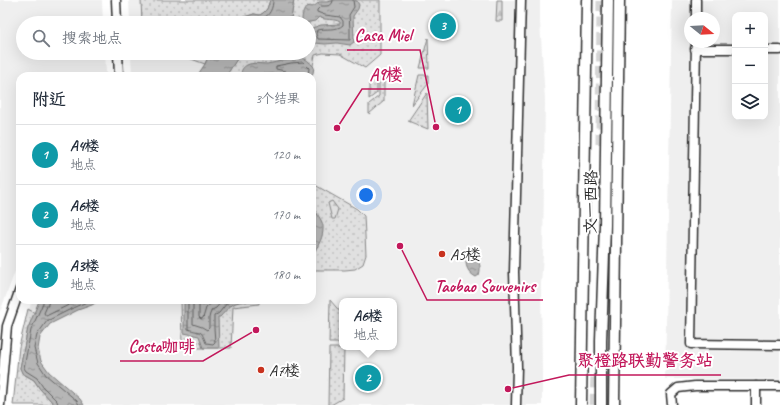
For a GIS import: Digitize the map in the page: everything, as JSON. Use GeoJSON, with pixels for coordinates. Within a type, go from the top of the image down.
{"type":"FeatureCollection","features":[{"type":"Feature","properties":{"kind":"main road","name":"文一西路"},"geometry":{"type":"LineString","coordinates":[[580,405],[587,0]]}},
{"type":"Feature","properties":{"kind":"main road","name":"文一西路"},"geometry":{"type":"LineString","coordinates":[[601,405],[608,0]]}},
{"type":"Feature","properties":{"kind":"main road"},"geometry":{"type":"LineString","coordinates":[[614,405],[619,0]]}},
{"type":"Feature","properties":{"kind":"main road"},"geometry":{"type":"LineString","coordinates":[[604,271],[616,234]]}},
{"type":"Feature","properties":{"kind":"street"},"geometry":{"type":"LineString","coordinates":[[116,0],[117,16]]}},
{"type":"Feature","properties":{"kind":"street"},"geometry":{"type":"LineString","coordinates":[[516,405],[517,367],[514,272],[521,0]]}},
{"type":"Feature","properties":{"kind":"street"},"geometry":{"type":"LineString","coordinates":[[696,0],[696,12]]}},
{"type":"Feature","properties":{"kind":"street"},"geometry":{"type":"LineString","coordinates":[[695,48],[691,344],[780,345]]}},
{"type":"Feature","properties":{"kind":"street"},"geometry":{"type":"LineString","coordinates":[[719,48],[732,50]]}},
{"type":"Feature","properties":{"kind":"street"},"geometry":{"type":"LineString","coordinates":[[768,50],[780,50]]}},
{"type":"Feature","properties":{"kind":"street"},"geometry":{"type":"LineString","coordinates":[[118,60],[118,72]]}},
{"type":"Feature","properties":{"kind":"street"},"geometry":{"type":"LineString","coordinates":[[0,405],[7,326],[16,301]]}},
{"type":"Feature","properties":{"kind":"street"},"geometry":{"type":"LineString","coordinates":[[672,405],[672,394],[678,388],[695,386],[780,386]]}},
{"type":"Feature","properties":{"kind":"street"},"geometry":{"type":"LineString","coordinates":[[756,386],[756,405]]}},
{"type":"Feature","properties":{"kind":"shaded area"},"geometry":{"type":"Polygon","coordinates":[[[0,0],[102,0],[103,16],[16,16],[16,60],[105,60],[106,72],[16,72],[16,269],[0,312],[0,0]]]}},
{"type":"Feature","properties":{"kind":"shaded area"},"geometry":{"type":"Polygon","coordinates":[[[129,0],[540,0],[545,99],[543,256],[541,284],[542,405],[13,405],[18,349],[31,304],[316,304],[316,72],[132,72],[131,60],[316,60],[316,16],[130,16],[129,0]]]}},
{"type":"Feature","properties":{"kind":"shaded area"},"geometry":{"type":"Polygon","coordinates":[[[672,0],[780,0],[780,379],[665,379],[672,0]]]}},
{"type":"Feature","properties":{"kind":"green space"},"geometry":{"type":"Polygon","coordinates":[[[141,0],[270,0],[267,9],[260,15],[142,16],[141,0]]]}},
{"type":"Feature","properties":{"kind":"green space"},"geometry":{"type":"Polygon","coordinates":[[[294,0],[380,0],[380,55],[365,68],[340,54],[323,53],[316,55],[316,16],[291,16],[294,0]]]}},
{"type":"Feature","properties":{"kind":"green space"},"geometry":{"type":"Polygon","coordinates":[[[497,0],[502,0],[502,21],[496,21],[497,0]]]}},
{"type":"Feature","properties":{"kind":"green space"},"geometry":{"type":"Polygon","coordinates":[[[428,38],[429,68],[420,68],[428,38]]]}},
{"type":"Feature","properties":{"kind":"green space"},"geometry":{"type":"Polygon","coordinates":[[[194,60],[207,60],[205,64],[194,60]]]}},
{"type":"Feature","properties":{"kind":"green space"},"geometry":{"type":"Polygon","coordinates":[[[236,60],[314,60],[312,72],[228,72],[236,60]]]}},
{"type":"Feature","properties":{"kind":"green space"},"geometry":{"type":"Polygon","coordinates":[[[384,70],[384,101],[369,114],[369,104],[379,96],[379,73],[384,70]]]}},
{"type":"Feature","properties":{"kind":"green space"},"geometry":{"type":"Polygon","coordinates":[[[377,75],[377,93],[369,99],[369,81],[377,75]]]}},
{"type":"Feature","properties":{"kind":"green space"},"geometry":{"type":"Polygon","coordinates":[[[419,75],[428,75],[428,84],[412,105],[419,75]]]}},
{"type":"Feature","properties":{"kind":"green space"},"geometry":{"type":"Polygon","coordinates":[[[427,93],[428,129],[408,121],[427,93]]]}},
{"type":"Feature","properties":{"kind":"green space"},"geometry":{"type":"Polygon","coordinates":[[[316,186],[357,209],[364,216],[366,255],[363,264],[355,269],[316,270],[316,186]]]}},
{"type":"Feature","properties":{"kind":"green space"},"geometry":{"type":"Polygon","coordinates":[[[332,201],[338,209],[335,219],[332,219],[328,203],[332,201]]]}},
{"type":"Feature","properties":{"kind":"green space"},"geometry":{"type":"Polygon","coordinates":[[[330,300],[339,310],[339,343],[329,343],[330,300]]]}},
{"type":"Feature","properties":{"kind":"green space"},"geometry":{"type":"Polygon","coordinates":[[[181,304],[259,304],[233,307],[231,348],[196,348],[182,346],[181,304]]]}},
{"type":"Feature","properties":{"kind":"green space"},"geometry":{"type":"Polygon","coordinates":[[[28,309],[35,313],[28,328],[20,368],[23,374],[34,380],[55,405],[13,405],[19,347],[28,309]]]}},
{"type":"Feature","properties":{"kind":"green space"},"geometry":{"type":"Polygon","coordinates":[[[329,348],[339,348],[339,350],[344,350],[343,398],[331,405],[328,405],[329,348]]]}},
{"type":"Feature","properties":{"kind":"water"},"geometry":{"type":"Polygon","coordinates":[[[270,0],[294,0],[291,16],[248,16],[254,14],[260,15],[267,9],[270,0]]]}},
{"type":"Feature","properties":{"kind":"water"},"geometry":{"type":"Polygon","coordinates":[[[336,0],[357,1],[359,5],[358,9],[353,16],[354,42],[350,45],[337,43],[316,43],[316,27],[340,24],[340,22],[319,17],[316,20],[316,16],[303,16],[304,11],[307,6],[312,7],[319,2],[336,0]]]}},
{"type":"Feature","properties":{"kind":"water"},"geometry":{"type":"Polygon","coordinates":[[[207,60],[236,60],[229,72],[200,72],[207,60]]]}},
{"type":"Feature","properties":{"kind":"water"},"geometry":{"type":"Polygon","coordinates":[[[287,60],[306,60],[314,67],[313,72],[241,72],[243,68],[249,64],[267,64],[287,60]]]}},
{"type":"Feature","properties":{"kind":"water"},"geometry":{"type":"Polygon","coordinates":[[[316,212],[323,226],[322,235],[316,249],[316,212]]]}},
{"type":"Feature","properties":{"kind":"water"},"geometry":{"type":"Polygon","coordinates":[[[469,255],[475,258],[480,265],[479,275],[476,277],[466,266],[466,259],[469,255]]]}},
{"type":"Feature","properties":{"kind":"water"},"geometry":{"type":"Polygon","coordinates":[[[38,304],[94,304],[50,324],[40,337],[38,349],[41,361],[49,372],[80,399],[84,405],[55,405],[34,380],[22,373],[20,368],[28,328],[38,304]]]}},
{"type":"Feature","properties":{"kind":"water"},"geometry":{"type":"Polygon","coordinates":[[[184,304],[233,304],[220,317],[218,317],[219,348],[203,348],[199,336],[184,333],[184,304]]]}},
{"type":"Feature","properties":{"kind":"tunnel"},"geometry":{"type":"LineString","coordinates":[[601,144],[602,0]]}},
{"type":"Feature","properties":{"kind":"tunnel"},"geometry":{"type":"LineString","coordinates":[[595,405],[596,374]]}},
{"type":"Feature","properties":{"kind":"place","name":"A3楼"},"geometry":{"type":"Point","coordinates":[443,26]}},
{"type":"Feature","properties":{"kind":"place","name":"A4楼"},"geometry":{"type":"Point","coordinates":[458,110]}},
{"type":"Feature","properties":{"kind":"place","name":"Casa Miel"},"geometry":{"type":"Point","coordinates":[436,127]}},
{"type":"Feature","properties":{"kind":"place","name":"A9楼"},"geometry":{"type":"Point","coordinates":[337,128]}},
{"type":"Feature","properties":{"kind":"place","name":"Taobao Souvenirs"},"geometry":{"type":"Point","coordinates":[400,246]}},
{"type":"Feature","properties":{"kind":"place","name":"A5楼"},"geometry":{"type":"Point","coordinates":[442,254]}},
{"type":"Feature","properties":{"kind":"place","name":"Costa咖啡"},"geometry":{"type":"Point","coordinates":[256,330]}},
{"type":"Feature","properties":{"kind":"place","name":"A7楼"},"geometry":{"type":"Point","coordinates":[261,370]}},
{"type":"Feature","properties":{"kind":"place","name":"A6楼"},"geometry":{"type":"Point","coordinates":[368,378]}},
{"type":"Feature","properties":{"kind":"place","name":"聚橙路联勤警务站"},"geometry":{"type":"Point","coordinates":[508,389]}}]}
